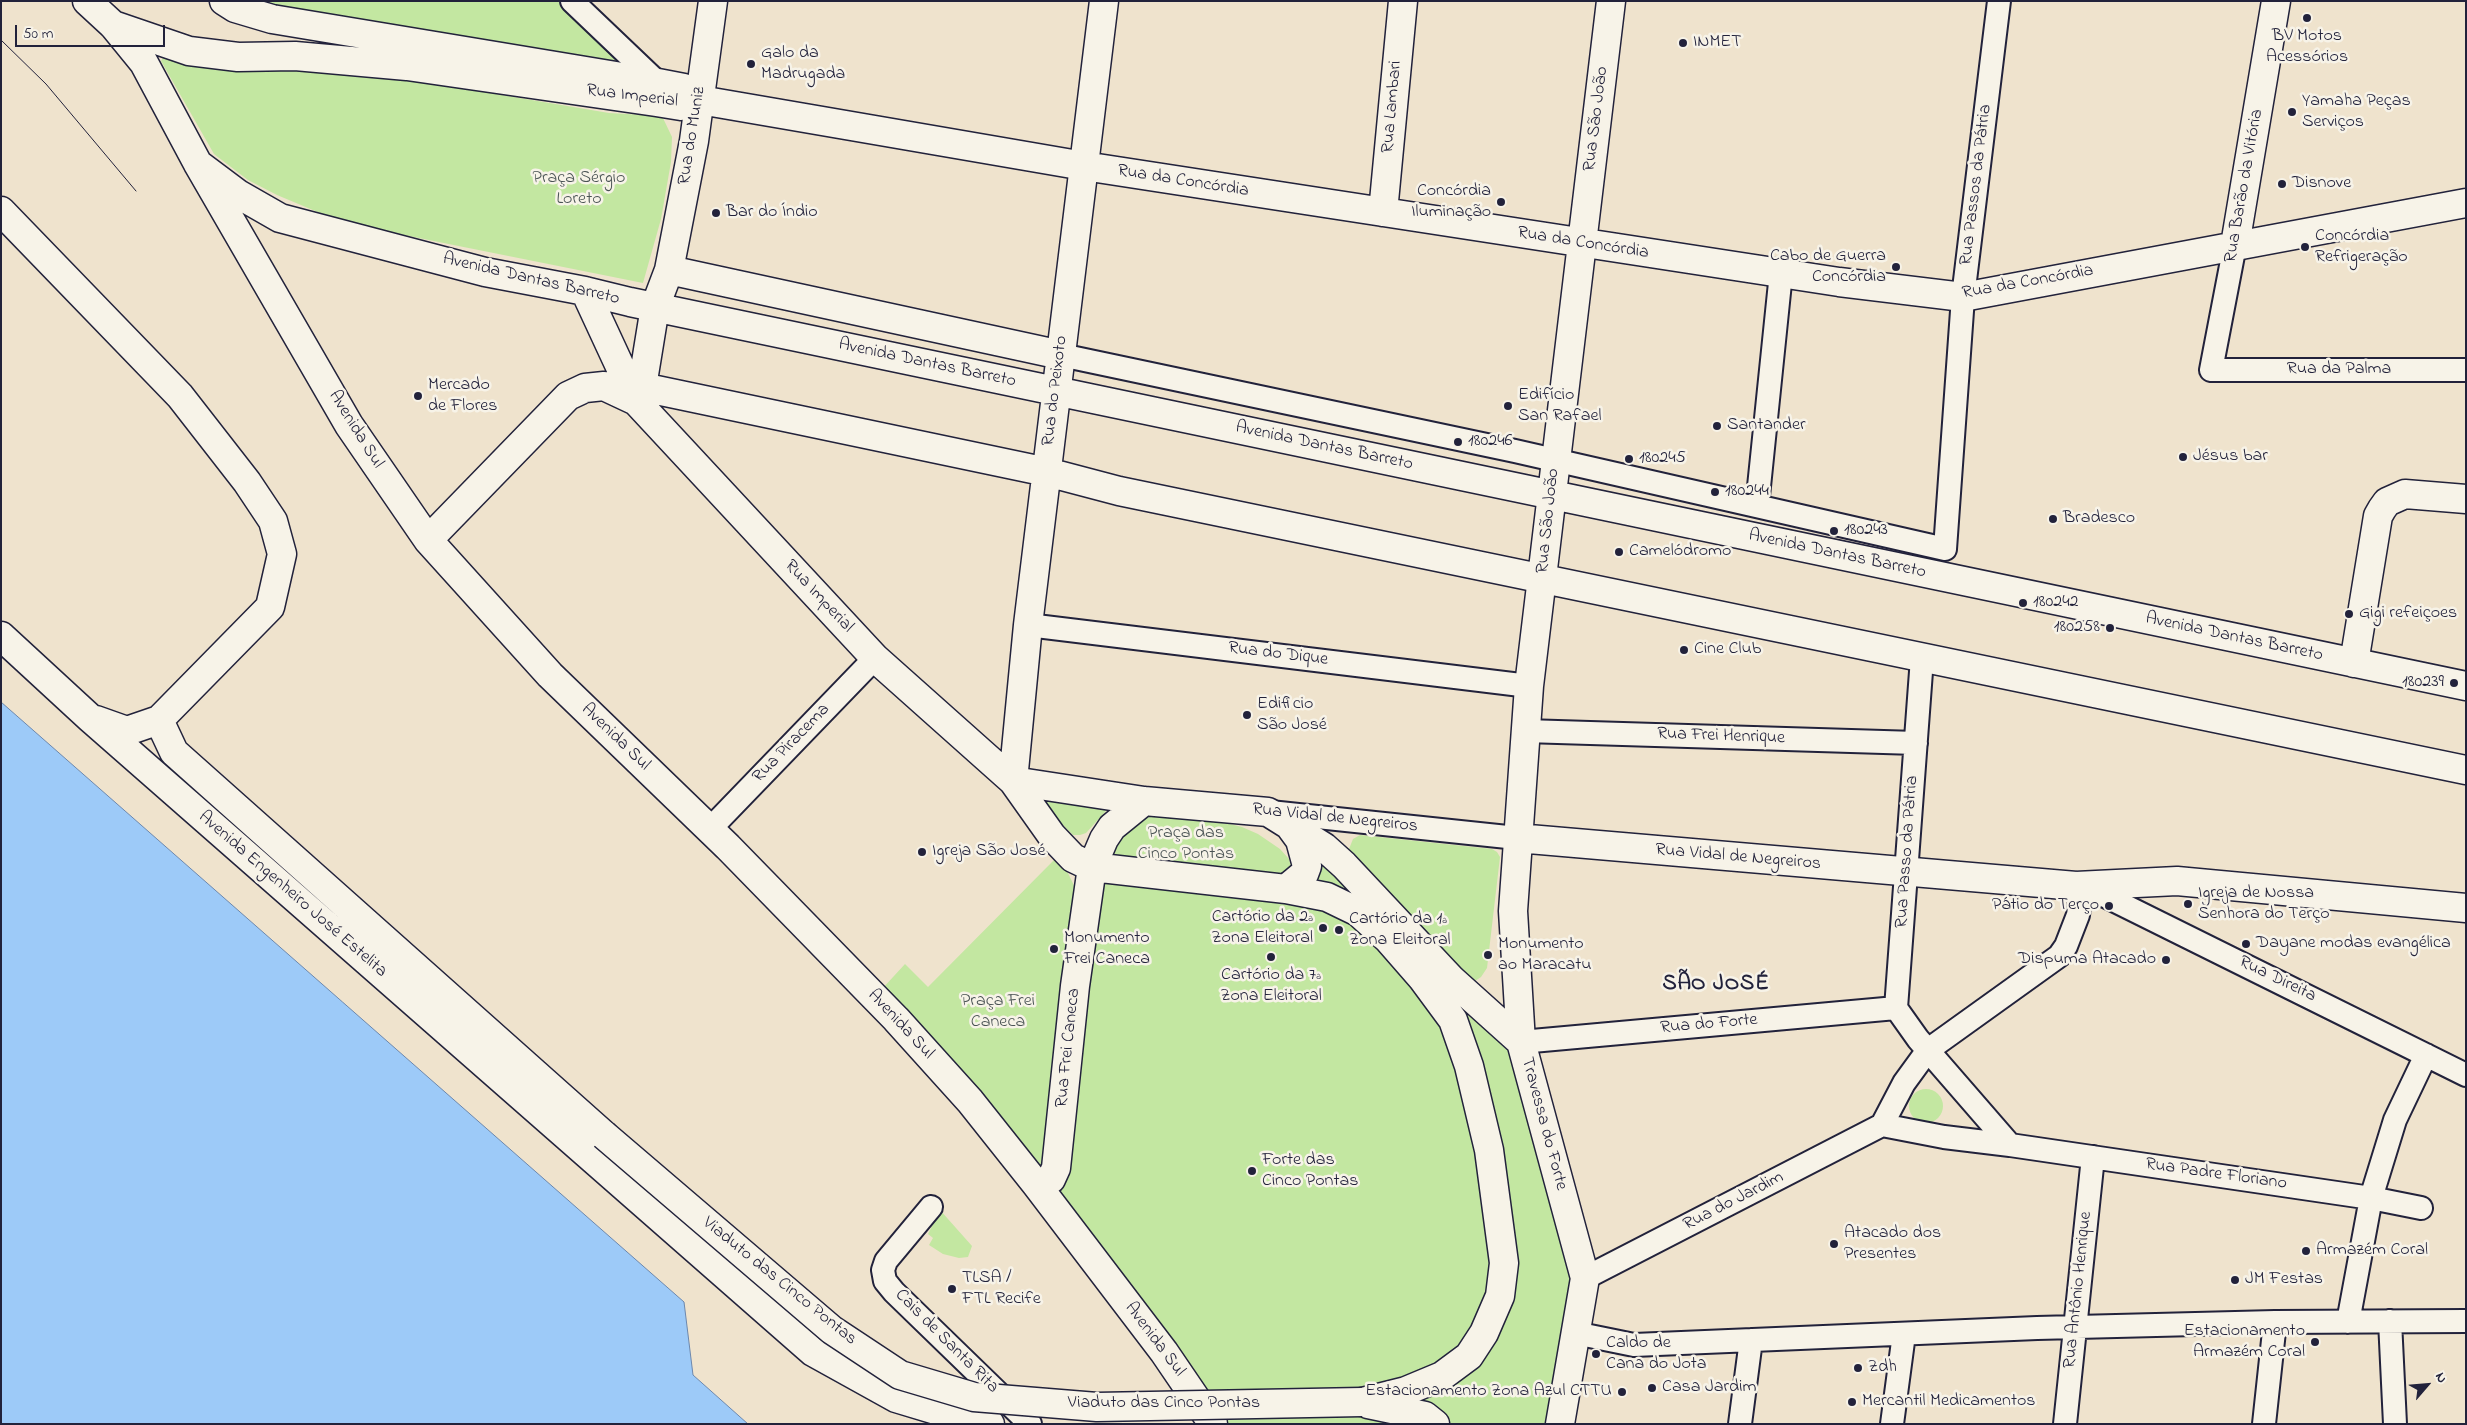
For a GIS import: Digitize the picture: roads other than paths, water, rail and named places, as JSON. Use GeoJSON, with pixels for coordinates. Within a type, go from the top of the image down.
{"type":"FeatureCollection","features":[{"type":"Feature","properties":{"kind":"main road","name":"Avenida Sul"},"geometry":{"type":"LineString","coordinates":[[87,1],[113,25],[144,63],[198,164],[349,425],[428,540],[550,675],[710,830],[896,1019],[970,1101],[1046,1176],[1056,1211],[1168,1358],[1213,1424]]}},
{"type":"Feature","properties":{"kind":"main road","name":"Rua Imperial"},"geometry":{"type":"LineString","coordinates":[[224,1],[235,8],[272,19],[660,90],[681,106],[700,100]]}},
{"type":"Feature","properties":{"kind":"main road","name":"Rua do Muniz"},"geometry":{"type":"LineString","coordinates":[[669,270],[700,100],[713,1]]}},
{"type":"Feature","properties":{"kind":"main road","name":"Rua do Peixoto"},"geometry":{"type":"LineString","coordinates":[[1013,781],[1028,625],[1104,1]]}},
{"type":"Feature","properties":{"kind":"main road","name":"Rua Lambari"},"geometry":{"type":"LineString","coordinates":[[1383,212],[1403,1]]}},
{"type":"Feature","properties":{"kind":"main road","name":"Rua São João"},"geometry":{"type":"LineString","coordinates":[[1521,1042],[1513,911],[1529,686],[1611,1]]}},
{"type":"Feature","properties":{"kind":"main road","name":"Rua Barão da Vitória"},"geometry":{"type":"LineString","coordinates":[[2235,245],[2276,1]]}},
{"type":"Feature","properties":{"kind":"main road","name":"Rua Imperial"},"geometry":{"type":"LineString","coordinates":[[113,25],[189,51],[238,57],[294,56],[660,90]]}},
{"type":"Feature","properties":{"kind":"main road"},"geometry":{"type":"LineString","coordinates":[[660,90],[692,67],[707,48]]}},
{"type":"Feature","properties":{"kind":"main road","name":"Rua da Concórdia"},"geometry":{"type":"LineString","coordinates":[[700,100],[1084,166],[1582,244],[1963,297],[2466,203]]}},
{"type":"Feature","properties":{"kind":"main road","name":"Avenida Dantas Barreto"},"geometry":{"type":"LineString","coordinates":[[198,164],[238,194],[280,218],[485,272],[585,291],[2466,686]]}},
{"type":"Feature","properties":{"kind":"main road"},"geometry":{"type":"LineString","coordinates":[[1,212],[180,396],[247,482],[273,521],[282,554],[270,607],[159,720],[126,731],[90,718]]}},
{"type":"Feature","properties":{"kind":"main road"},"geometry":{"type":"LineString","coordinates":[[639,394],[655,307],[669,270]]}},
{"type":"Feature","properties":{"kind":"main road","name":"Avenida Dantas Barreto"},"geometry":{"type":"LineString","coordinates":[[669,270],[1061,355]]}},
{"type":"Feature","properties":{"kind":"main road","name":"Rua Imperial"},"geometry":{"type":"LineString","coordinates":[[585,291],[639,394],[875,658],[1013,781]]}},
{"type":"Feature","properties":{"kind":"main road"},"geometry":{"type":"LineString","coordinates":[[428,540],[568,396],[585,388],[604,386],[1047,472],[1119,492],[2466,770]]}},
{"type":"Feature","properties":{"kind":"main road"},"geometry":{"type":"LineString","coordinates":[[2354,663],[2378,516],[2387,502],[2406,494],[2466,500]]}},
{"type":"Feature","properties":{"kind":"main road","name":"Avenida Engenheiro José Estelita"},"geometry":{"type":"LineString","coordinates":[[1,636],[90,718],[594,1144]]}},
{"type":"Feature","properties":{"kind":"main road","name":"Avenida Engenheiro José Estelita"},"geometry":{"type":"LineString","coordinates":[[159,720],[174,752],[594,1144]]}},
{"type":"Feature","properties":{"kind":"main road"},"geometry":{"type":"LineString","coordinates":[[1013,781],[1052,836],[1073,858],[1092,867],[1286,889],[1304,874],[1307,866],[1300,840],[1279,818]]}},
{"type":"Feature","properties":{"kind":"main road","name":"Rua Vidal de Negreiros"},"geometry":{"type":"LineString","coordinates":[[1013,781],[1144,801],[1279,818]]}},
{"type":"Feature","properties":{"kind":"main road","name":"Rua Frei Caneca"},"geometry":{"type":"LineString","coordinates":[[1046,1176],[1092,867],[1112,826],[1144,801]]}},
{"type":"Feature","properties":{"kind":"main road","name":"Travessa do Forte"},"geometry":{"type":"LineString","coordinates":[[1279,818],[1324,847],[1344,865],[1452,980],[1521,1042],[1585,1278],[1560,1424]]}},
{"type":"Feature","properties":{"kind":"main road","name":"Rua Vidal de Negreiros"},"geometry":{"type":"LineString","coordinates":[[1518,838],[2084,887],[2177,881],[2466,908]]}},
{"type":"Feature","properties":{"kind":"main road","name":"Viaduto das Cinco Pontas"},"geometry":{"type":"LineString","coordinates":[[594,1144],[832,1330],[900,1375],[974,1397],[1097,1407],[1362,1402],[1406,1391],[1442,1376],[1469,1356],[1484,1333],[1500,1296],[1504,1263],[1491,1165],[1469,1066],[1453,1020],[1422,978],[1388,939],[1358,912],[1327,897],[1286,889]]}},
{"type":"Feature","properties":{"kind":"main road","name":"Viaduto das Cinco Pontas"},"geometry":{"type":"LineString","coordinates":[[594,1144],[813,1352],[896,1398],[969,1420],[990,1424]]}},
{"type":"Feature","properties":{"kind":"main road","name":"Viaduto das Cinco Pontas"},"geometry":{"type":"LineString","coordinates":[[1362,1402],[1425,1416],[1435,1424]]}},
{"type":"Feature","properties":{"kind":"street"},"geometry":{"type":"LineString","coordinates":[[572,1],[660,90]]}},
{"type":"Feature","properties":{"kind":"street","name":"Rua Passos da Pátria"},"geometry":{"type":"LineString","coordinates":[[1945,549],[1963,297],[1998,1]]}},
{"type":"Feature","properties":{"kind":"street","name":"Rua Barão da Vitória"},"geometry":{"type":"LineString","coordinates":[[2211,370],[2235,245]]}},
{"type":"Feature","properties":{"kind":"street"},"geometry":{"type":"LineString","coordinates":[[1757,506],[1782,273]]}},
{"type":"Feature","properties":{"kind":"street","name":"Avenida Dantas Barreto"},"geometry":{"type":"LineString","coordinates":[[1061,355],[1556,460],[1945,549]]}},
{"type":"Feature","properties":{"kind":"street","name":"Rua da Palma"},"geometry":{"type":"LineString","coordinates":[[2211,370],[2466,370]]}},
{"type":"Feature","properties":{"kind":"street","name":"Rua do Dique"},"geometry":{"type":"LineString","coordinates":[[1028,625],[1529,686]]}},
{"type":"Feature","properties":{"kind":"street","name":"Rua Piracema"},"geometry":{"type":"LineString","coordinates":[[710,830],[875,658]]}},
{"type":"Feature","properties":{"kind":"street","name":"Rua Passo da Pátria"},"geometry":{"type":"LineString","coordinates":[[1896,1008],[1922,658]]}},
{"type":"Feature","properties":{"kind":"street","name":"Rua Frei Henrique"},"geometry":{"type":"LineString","coordinates":[[1526,731],[1916,743]]}},
{"type":"Feature","properties":{"kind":"street","name":"Rua Vidal de Negreiros"},"geometry":{"type":"LineString","coordinates":[[1279,818],[1518,838]]}},
{"type":"Feature","properties":{"kind":"street"},"geometry":{"type":"LineString","coordinates":[[1882,1125],[1923,1045],[2059,956],[2066,946],[2078,915],[2084,887]]}},
{"type":"Feature","properties":{"kind":"street","name":"Rua Direita"},"geometry":{"type":"LineString","coordinates":[[2084,887],[2466,1075]]}},
{"type":"Feature","properties":{"kind":"street"},"geometry":{"type":"LineString","coordinates":[[1896,1008],[1923,1045],[2010,1145]]}},
{"type":"Feature","properties":{"kind":"street","name":"Rua do Forte"},"geometry":{"type":"LineString","coordinates":[[1521,1042],[1896,1008]]}},
{"type":"Feature","properties":{"kind":"street"},"geometry":{"type":"LineString","coordinates":[[2348,1322],[2372,1198],[2395,1120],[2426,1055]]}},
{"type":"Feature","properties":{"kind":"street","name":"Rua do Jardim"},"geometry":{"type":"LineString","coordinates":[[1585,1278],[1882,1125]]}},
{"type":"Feature","properties":{"kind":"street","name":"Rua Padre Floriano"},"geometry":{"type":"LineString","coordinates":[[1882,1125],[1944,1138],[2093,1157],[2372,1198],[2421,1208]]}},
{"type":"Feature","properties":{"kind":"street","name":"Rua Antônio Henrique"},"geometry":{"type":"LineString","coordinates":[[2066,1424],[2074,1328],[2081,1288],[2093,1157]]}},
{"type":"Feature","properties":{"kind":"street","name":"Cais de Santa Rita"},"geometry":{"type":"LineString","coordinates":[[931,1207],[886,1261],[883,1270],[885,1281],[894,1292],[1030,1424]]}},
{"type":"Feature","properties":{"kind":"street"},"geometry":{"type":"LineString","coordinates":[[2390,1321],[2395,1424]]}},
{"type":"Feature","properties":{"kind":"street"},"geometry":{"type":"LineString","coordinates":[[1575,1333],[1634,1345],[2275,1322],[2466,1321]]}},
{"type":"Feature","properties":{"kind":"street"},"geometry":{"type":"LineString","coordinates":[[2264,1424],[2275,1322]]}},
{"type":"Feature","properties":{"kind":"street"},"geometry":{"type":"LineString","coordinates":[[1892,1424],[1904,1334]]}},
{"type":"Feature","properties":{"kind":"street"},"geometry":{"type":"LineString","coordinates":[[1740,1424],[1751,1340]]}},
{"type":"Feature","properties":{"kind":"water"},"geometry":{"type":"Polygon","coordinates":[[[1,702],[684,1302],[693,1375],[748,1424],[1,1424],[1,702]]]}},
{"type":"Feature","properties":{"kind":"tram line"},"geometry":{"type":"LineString","coordinates":[[1,40],[46,84],[136,191]]}},
{"type":"Feature","properties":{"kind":"place","name":"BV Motos Acessórios"},"geometry":{"type":"Point","coordinates":[2307,18]}},
{"type":"Feature","properties":{"kind":"place","name":"INMET"},"geometry":{"type":"Point","coordinates":[1683,43]}},
{"type":"Feature","properties":{"kind":"place","name":"Galo da Madrugada"},"geometry":{"type":"Point","coordinates":[751,64]}},
{"type":"Feature","properties":{"kind":"place","name":"Yamaha Peças Serviços"},"geometry":{"type":"Point","coordinates":[2292,112]}},
{"type":"Feature","properties":{"kind":"place","name":"Disnove"},"geometry":{"type":"Point","coordinates":[2282,184]}},
{"type":"Feature","properties":{"kind":"place","name":"Concórdia Iluminação"},"geometry":{"type":"Point","coordinates":[1501,202]}},
{"type":"Feature","properties":{"kind":"place","name":"Bar do Índio"},"geometry":{"type":"Point","coordinates":[716,213]}},
{"type":"Feature","properties":{"kind":"place","name":"Concórdia Refrigeração"},"geometry":{"type":"Point","coordinates":[2305,247]}},
{"type":"Feature","properties":{"kind":"place","name":"Cabo de Guerra Concórdia"},"geometry":{"type":"Point","coordinates":[1896,267]}},
{"type":"Feature","properties":{"kind":"place","name":"Mercado de Flores"},"geometry":{"type":"Point","coordinates":[418,396]}},
{"type":"Feature","properties":{"kind":"place","name":"Edifício San Rafael"},"geometry":{"type":"Point","coordinates":[1508,406]}},
{"type":"Feature","properties":{"kind":"place","name":"Santander"},"geometry":{"type":"Point","coordinates":[1717,426]}},
{"type":"Feature","properties":{"kind":"place","name":"180246"},"geometry":{"type":"Point","coordinates":[1458,442]}},
{"type":"Feature","properties":{"kind":"place","name":"Jésus bar"},"geometry":{"type":"Point","coordinates":[2183,457]}},
{"type":"Feature","properties":{"kind":"place","name":"180245"},"geometry":{"type":"Point","coordinates":[1629,459]}},
{"type":"Feature","properties":{"kind":"place","name":"180244"},"geometry":{"type":"Point","coordinates":[1715,492]}},
{"type":"Feature","properties":{"kind":"place","name":"Bradesco"},"geometry":{"type":"Point","coordinates":[2053,519]}},
{"type":"Feature","properties":{"kind":"place","name":"180243"},"geometry":{"type":"Point","coordinates":[1834,531]}},
{"type":"Feature","properties":{"kind":"place","name":"Camelódromo"},"geometry":{"type":"Point","coordinates":[1619,552]}},
{"type":"Feature","properties":{"kind":"place","name":"180242"},"geometry":{"type":"Point","coordinates":[2023,603]}},
{"type":"Feature","properties":{"kind":"place","name":"Gigi refeiçoes"},"geometry":{"type":"Point","coordinates":[2349,614]}},
{"type":"Feature","properties":{"kind":"place","name":"180258"},"geometry":{"type":"Point","coordinates":[2110,628]}},
{"type":"Feature","properties":{"kind":"place","name":"Cine Club"},"geometry":{"type":"Point","coordinates":[1684,650]}},
{"type":"Feature","properties":{"kind":"place","name":"180239"},"geometry":{"type":"Point","coordinates":[2454,683]}},
{"type":"Feature","properties":{"kind":"place","name":"Edificio São José"},"geometry":{"type":"Point","coordinates":[1247,715]}},
{"type":"Feature","properties":{"kind":"place","name":"Igreja São José"},"geometry":{"type":"Point","coordinates":[922,852]}},
{"type":"Feature","properties":{"kind":"place","name":"Igreja de Nossa Senhora do Terço"},"geometry":{"type":"Point","coordinates":[2188,904]}},
{"type":"Feature","properties":{"kind":"place","name":"Pátio do Terço"},"geometry":{"type":"Point","coordinates":[2109,906]}},
{"type":"Feature","properties":{"kind":"place","name":"Cartório da 2ª Zona Eleitoral"},"geometry":{"type":"Point","coordinates":[1323,928]}},
{"type":"Feature","properties":{"kind":"place","name":"Cartório da 1ª Zona Eleitoral"},"geometry":{"type":"Point","coordinates":[1339,930]}},
{"type":"Feature","properties":{"kind":"place","name":"Dayane modas evangélica"},"geometry":{"type":"Point","coordinates":[2246,944]}},
{"type":"Feature","properties":{"kind":"place","name":"Monumento Frei Caneca"},"geometry":{"type":"Point","coordinates":[1054,949]}},
{"type":"Feature","properties":{"kind":"place","name":"Monumento ao Maracatu"},"geometry":{"type":"Point","coordinates":[1488,955]}},
{"type":"Feature","properties":{"kind":"place","name":"Cartório da 7ª Zona Eleitoral"},"geometry":{"type":"Point","coordinates":[1271,957]}},
{"type":"Feature","properties":{"kind":"place","name":"Dispuma Atacado"},"geometry":{"type":"Point","coordinates":[2166,960]}},
{"type":"Feature","properties":{"kind":"place","name":"Forte das Cinco Pontas"},"geometry":{"type":"Point","coordinates":[1252,1171]}},
{"type":"Feature","properties":{"kind":"place","name":"Atacado dos Presentes"},"geometry":{"type":"Point","coordinates":[1834,1244]}},
{"type":"Feature","properties":{"kind":"place","name":"Armazém Coral"},"geometry":{"type":"Point","coordinates":[2306,1251]}},
{"type":"Feature","properties":{"kind":"place","name":"JM Festas"},"geometry":{"type":"Point","coordinates":[2235,1280]}},
{"type":"Feature","properties":{"kind":"place","name":"TLSA / FTL Recife"},"geometry":{"type":"Point","coordinates":[952,1289]}},
{"type":"Feature","properties":{"kind":"place","name":"Estacionamento Armazém Coral"},"geometry":{"type":"Point","coordinates":[2315,1342]}},
{"type":"Feature","properties":{"kind":"place","name":"Caldo de Cana do Jota"},"geometry":{"type":"Point","coordinates":[1596,1354]}},
{"type":"Feature","properties":{"kind":"place","name":"Zdh"},"geometry":{"type":"Point","coordinates":[1858,1368]}},
{"type":"Feature","properties":{"kind":"place","name":"Casa Jardim"},"geometry":{"type":"Point","coordinates":[1652,1388]}},
{"type":"Feature","properties":{"kind":"place","name":"Estacionamento Zona Azul CTTU"},"geometry":{"type":"Point","coordinates":[1622,1392]}},
{"type":"Feature","properties":{"kind":"place","name":"Mercantil Medicamentos"},"geometry":{"type":"Point","coordinates":[1852,1402]}},
{"type":"Feature","properties":{"kind":"district","name":"SÃO JOSÉ"},"geometry":{"type":"Point","coordinates":[1716,985]}},
{"type":"Feature","properties":{"kind":"park label","name":"Praça Sérgio Loreto"},"geometry":{"type":"Point","coordinates":[579,189]}},
{"type":"Feature","properties":{"kind":"park label","name":"Praça das Cinco Pontas"},"geometry":{"type":"Point","coordinates":[1186,844]}},
{"type":"Feature","properties":{"kind":"park label","name":"Praça Frei Caneca"},"geometry":{"type":"Point","coordinates":[998,1012]}}]}
